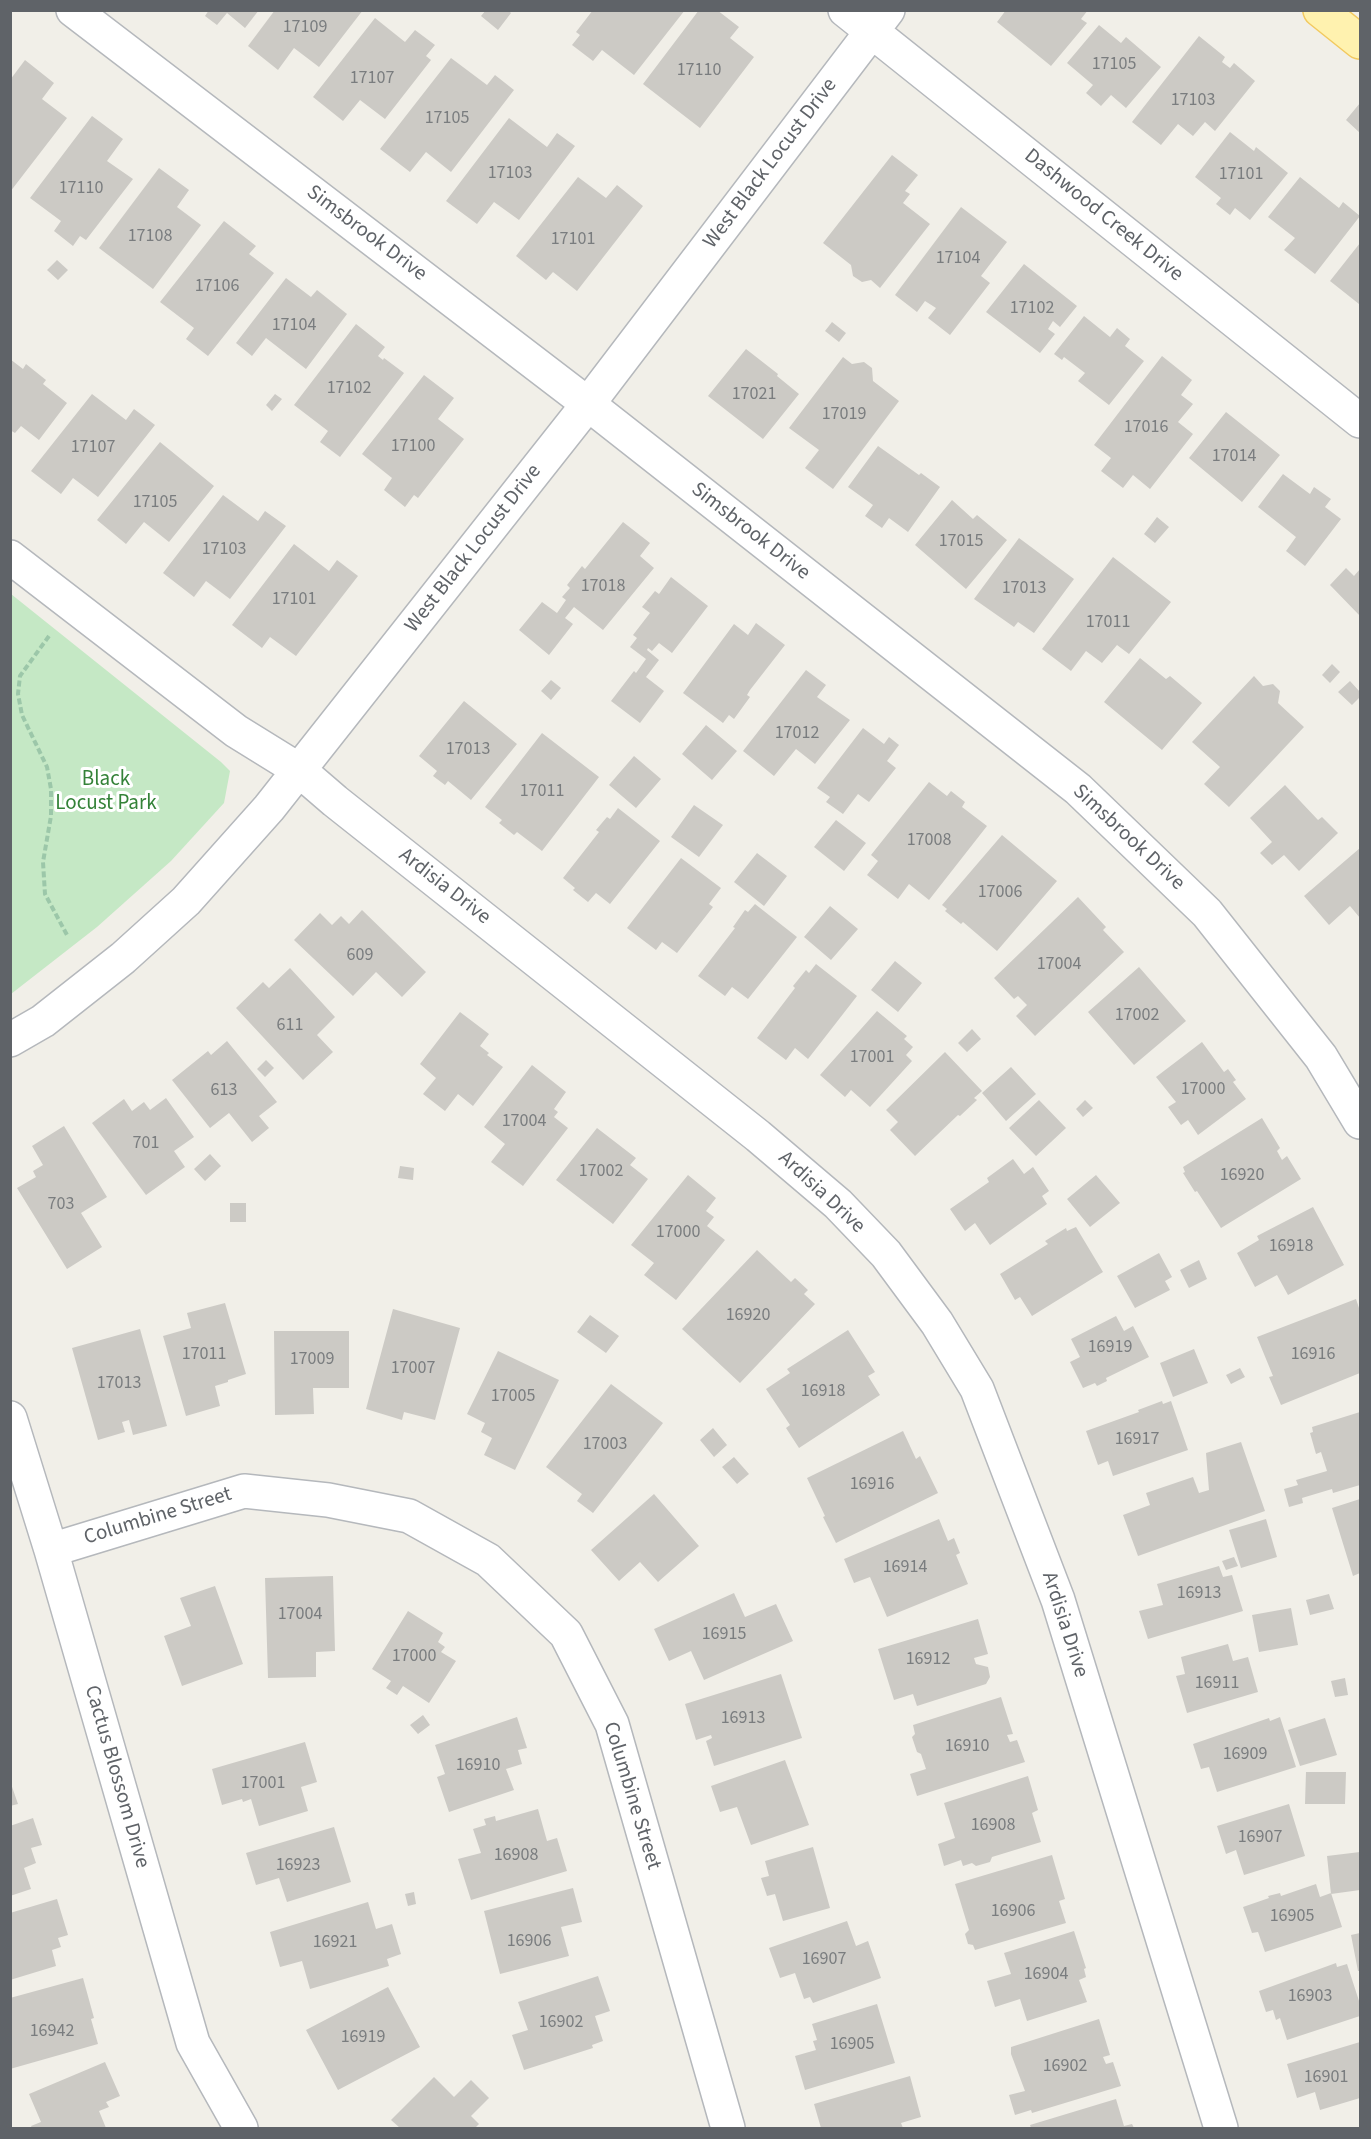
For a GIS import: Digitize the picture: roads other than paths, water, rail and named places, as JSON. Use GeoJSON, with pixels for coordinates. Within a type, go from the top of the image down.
{"type":"FeatureCollection","features":[{"type":"Feature","properties":{"kind":"main road"},"geometry":{"type":"LineString","coordinates":[[1320,10],[1360,42]]}},
{"type":"Feature","properties":{"kind":"street","name":"Simsbrook Drive"},"geometry":{"type":"LineString","coordinates":[[73,10],[588,404],[1078,789],[1207,913],[1321,1057],[1360,1122]]}},
{"type":"Feature","properties":{"kind":"street","name":"Dashwood Creek Drive"},"geometry":{"type":"LineString","coordinates":[[845,10],[880,21],[1360,422]]}},
{"type":"Feature","properties":{"kind":"street","name":"West Black Locust Drive"},"geometry":{"type":"LineString","coordinates":[[10,1041],[43,1021],[114,965],[186,901],[270,808],[588,404],[880,21]]}},
{"type":"Feature","properties":{"kind":"street","name":"Ardisia Drive"},"geometry":{"type":"LineString","coordinates":[[10,557],[236,731],[299,770],[335,801],[749,1128],[838,1204],[886,1254],[937,1323],[977,1389],[1058,1600],[1221,2128]]}},
{"type":"Feature","properties":{"kind":"street","name":"Cactus Blossom Drive"},"geometry":{"type":"LineString","coordinates":[[10,1418],[51,1550],[193,2043],[240,2128]]}},
{"type":"Feature","properties":{"kind":"street","name":"Columbine Street"},"geometry":{"type":"LineString","coordinates":[[51,1550],[244,1491],[328,1500],[410,1516],[488,1560],[566,1634],[612,1724],[728,2128]]}},
{"type":"Feature","properties":{"kind":"park label","name":"Black Locust Park"},"geometry":{"type":"Point","coordinates":[106,792]}}]}
